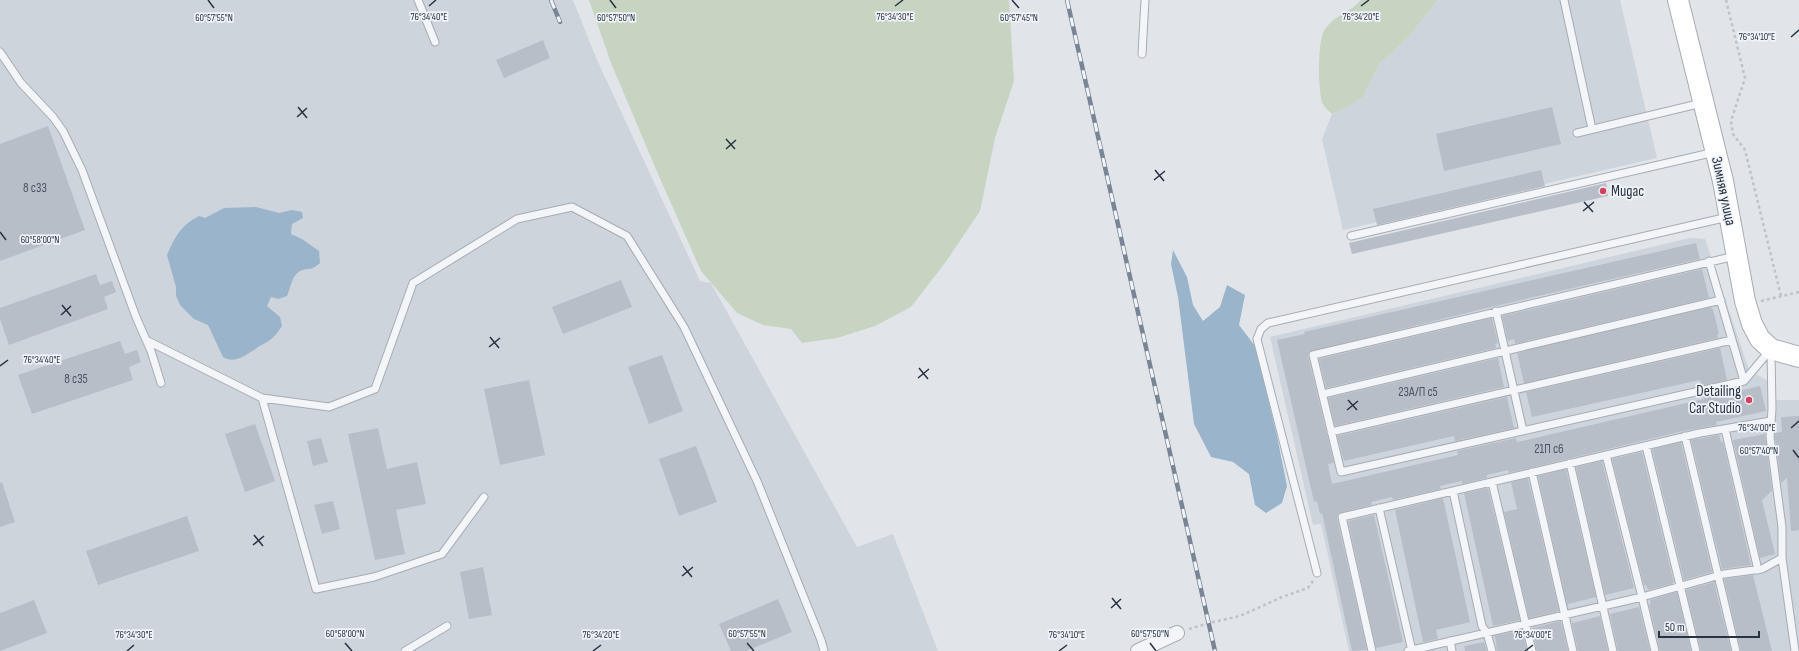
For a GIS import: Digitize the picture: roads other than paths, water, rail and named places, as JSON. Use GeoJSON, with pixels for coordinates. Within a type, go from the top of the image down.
{"type":"FeatureCollection","features":[{"type":"Feature","properties":{"kind":"street","name":"Зимняя улица"},"geometry":{"type":"LineString","coordinates":[[1678,0],[1730,217],[1745,301],[1752,324],[1760,339],[1771,349]]}},
{"type":"Feature","properties":{"kind":"street"},"geometry":{"type":"LineString","coordinates":[[1771,349],[1799,356]]}},
{"type":"Feature","properties":{"kind":"street"},"geometry":{"type":"LineString","coordinates":[[1138,651],[1177,633]]}},
{"type":"Feature","properties":{"kind":"lane"},"geometry":{"type":"LineString","coordinates":[[418,0],[435,42]]}},
{"type":"Feature","properties":{"kind":"lane"},"geometry":{"type":"LineString","coordinates":[[1142,54],[1145,0]]}},
{"type":"Feature","properties":{"kind":"lane"},"geometry":{"type":"LineString","coordinates":[[1564,0],[1592,129]]}},
{"type":"Feature","properties":{"kind":"lane"},"geometry":{"type":"LineString","coordinates":[[0,52],[21,83],[53,117],[63,131],[82,170],[161,383]]}},
{"type":"Feature","properties":{"kind":"lane"},"geometry":{"type":"LineString","coordinates":[[1577,133],[1703,103]]}},
{"type":"Feature","properties":{"kind":"lane"},"geometry":{"type":"LineString","coordinates":[[1351,236],[1715,152]]}},
{"type":"Feature","properties":{"kind":"lane"},"geometry":{"type":"LineString","coordinates":[[146,340],[262,398],[329,406],[375,389],[413,283],[517,219],[572,207],[627,236],[684,327],[757,481],[821,640],[824,651]]}},
{"type":"Feature","properties":{"kind":"lane"},"geometry":{"type":"LineString","coordinates":[[1317,573],[1257,339],[1261,329],[1268,323],[1730,217]]}},
{"type":"Feature","properties":{"kind":"lane"},"geometry":{"type":"LineString","coordinates":[[1737,255],[1314,355],[1341,472],[1744,381],[1771,349]]}},
{"type":"Feature","properties":{"kind":"lane"},"geometry":{"type":"LineString","coordinates":[[1710,261],[1744,381]]}},
{"type":"Feature","properties":{"kind":"lane"},"geometry":{"type":"LineString","coordinates":[[1323,394],[1721,300]]}},
{"type":"Feature","properties":{"kind":"lane"},"geometry":{"type":"LineString","coordinates":[[1496,312],[1523,430]]}},
{"type":"Feature","properties":{"kind":"lane"},"geometry":{"type":"LineString","coordinates":[[1331,432],[1732,340]]}},
{"type":"Feature","properties":{"kind":"lane"},"geometry":{"type":"LineString","coordinates":[[1771,349],[1770,437],[1782,527],[1782,558],[1795,651]]}},
{"type":"Feature","properties":{"kind":"lane"},"geometry":{"type":"LineString","coordinates":[[262,398],[316,589],[374,577],[442,554],[484,497]]}},
{"type":"Feature","properties":{"kind":"lane"},"geometry":{"type":"LineString","coordinates":[[1372,651],[1342,517],[1685,436],[1771,421]]}},
{"type":"Feature","properties":{"kind":"lane"},"geometry":{"type":"LineString","coordinates":[[1725,429],[1758,570]]}},
{"type":"Feature","properties":{"kind":"lane"},"geometry":{"type":"LineString","coordinates":[[1685,436],[1736,651]]}},
{"type":"Feature","properties":{"kind":"lane"},"geometry":{"type":"LineString","coordinates":[[1646,446],[1696,651]]}},
{"type":"Feature","properties":{"kind":"lane"},"geometry":{"type":"LineString","coordinates":[[1606,455],[1655,651]]}},
{"type":"Feature","properties":{"kind":"lane"},"geometry":{"type":"LineString","coordinates":[[1570,463],[1613,651]]}},
{"type":"Feature","properties":{"kind":"lane"},"geometry":{"type":"LineString","coordinates":[[1532,472],[1573,651]]}},
{"type":"Feature","properties":{"kind":"lane"},"geometry":{"type":"LineString","coordinates":[[1492,482],[1532,651]]}},
{"type":"Feature","properties":{"kind":"lane"},"geometry":{"type":"LineString","coordinates":[[1453,491],[1482,626],[1487,633],[1492,651]]}},
{"type":"Feature","properties":{"kind":"lane"},"geometry":{"type":"LineString","coordinates":[[1379,508],[1410,651],[1642,597],[1718,576],[1762,569],[1782,558]]}},
{"type":"Feature","properties":{"kind":"lane"},"geometry":{"type":"LineString","coordinates":[[405,651],[447,626]]}},
{"type":"Feature","properties":{"kind":"lane"},"geometry":{"type":"LineString","coordinates":[[1450,641],[1452,651]]}},
{"type":"Feature","properties":{"kind":"water"},"geometry":{"type":"Polygon","coordinates":[[[256,207],[279,213],[292,210],[302,212],[303,218],[292,224],[291,234],[302,239],[319,251],[320,263],[312,268],[297,273],[293,279],[287,296],[278,299],[271,297],[267,306],[280,317],[282,326],[275,336],[243,357],[231,360],[223,357],[208,325],[194,319],[180,305],[176,296],[176,287],[167,255],[179,232],[192,220],[199,216],[205,218],[224,208],[256,207]]]}},
{"type":"Feature","properties":{"kind":"water"},"geometry":{"type":"Polygon","coordinates":[[[1173,250],[1187,277],[1193,305],[1203,321],[1220,307],[1227,285],[1245,295],[1239,325],[1255,346],[1277,436],[1287,486],[1282,503],[1266,513],[1255,505],[1249,474],[1233,462],[1211,457],[1194,424],[1178,297],[1171,264],[1173,250]]]}},
{"type":"Feature","properties":{"kind":"railway"},"geometry":{"type":"LineString","coordinates":[[551,0],[560,22]]}},
{"type":"Feature","properties":{"kind":"railway"},"geometry":{"type":"LineString","coordinates":[[1067,0],[1215,651]]}},
{"type":"Feature","properties":{"kind":"place","name":"Мидас"},"geometry":{"type":"Point","coordinates":[1603,191]}},
{"type":"Feature","properties":{"kind":"place","name":"Detailing Car Studio"},"geometry":{"type":"Point","coordinates":[1749,400]}}]}
